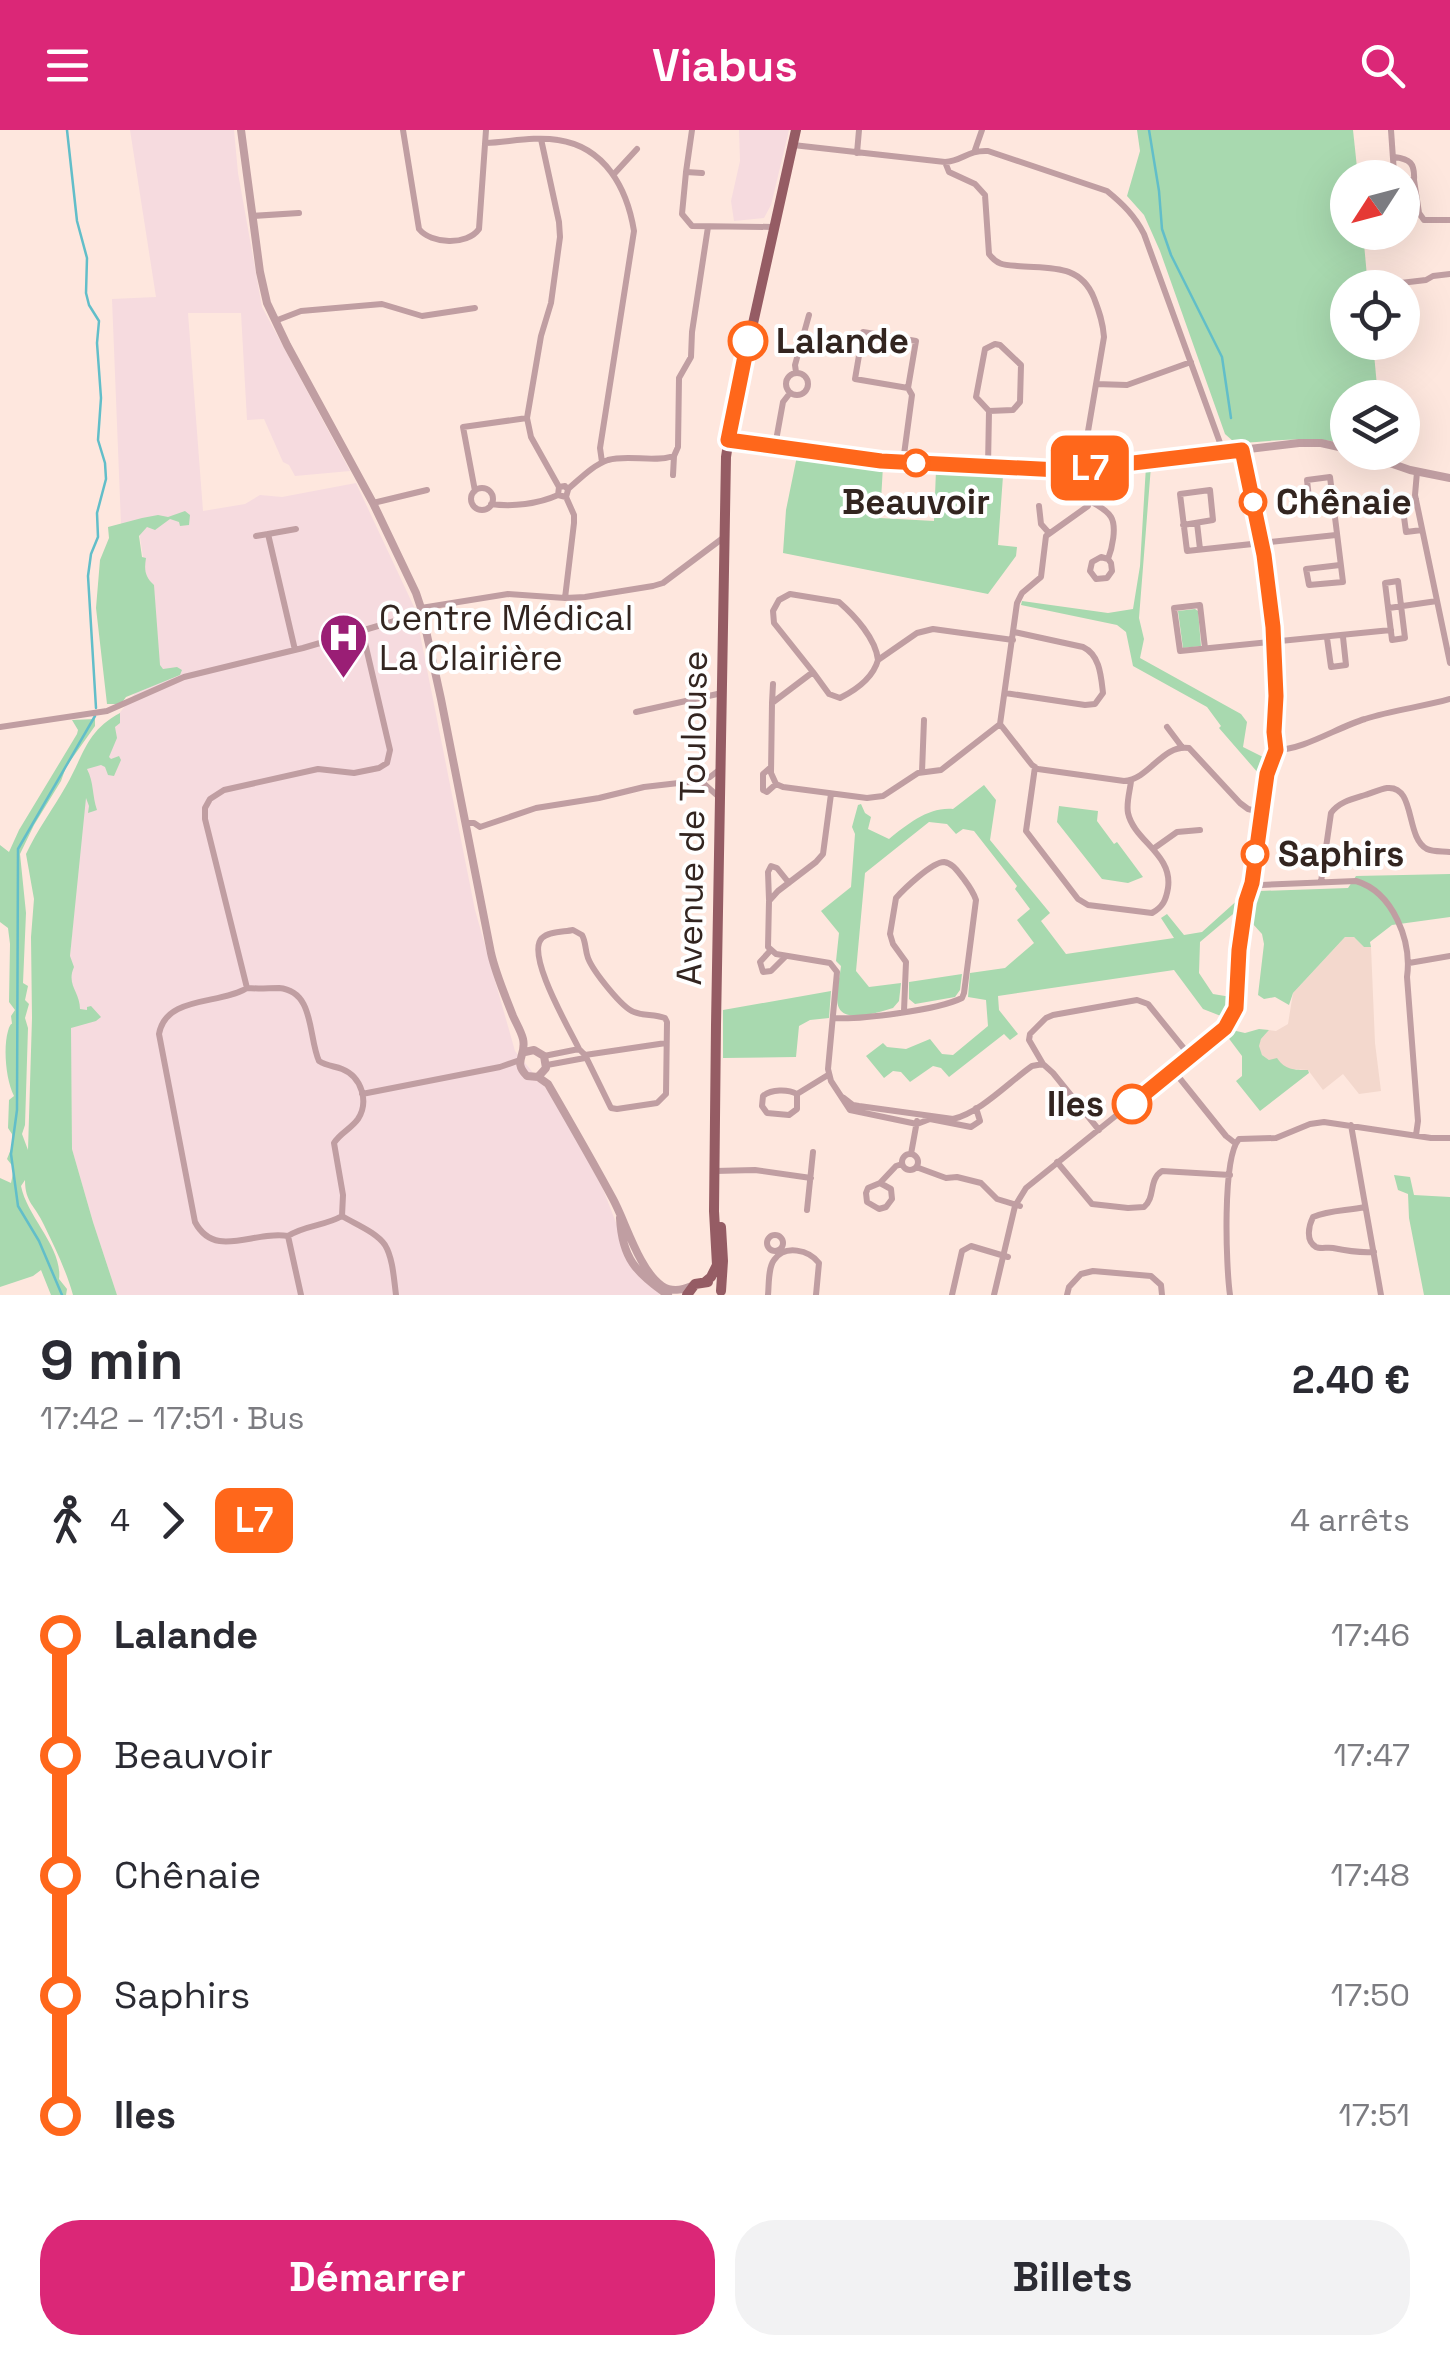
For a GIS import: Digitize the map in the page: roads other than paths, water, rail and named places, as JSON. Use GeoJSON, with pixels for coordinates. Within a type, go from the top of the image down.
{"type":"FeatureCollection","features":[{"type":"Feature","properties":{"kind":"main road","name":"Avenue de Toulouse"},"geometry":{"type":"LineString","coordinates":[[722,1293],[723,1250],[715,1171],[723,538],[728,440],[796,130]]}},
{"type":"Feature","properties":{"kind":"main road","name":"Avenue de Toulouse"},"geometry":{"type":"LineString","coordinates":[[705,1282],[717,1264],[716,1198]]}},
{"type":"Feature","properties":{"kind":"main road"},"geometry":{"type":"LineString","coordinates":[[689,1291],[705,1282],[714,1284],[722,1293]]}},
{"type":"Feature","properties":{"kind":"street"},"geometry":{"type":"LineString","coordinates":[[241,130],[260,272],[274,320],[373,502],[416,594],[495,968],[524,1040],[529,1077],[583,1054],[666,1043]]}},
{"type":"Feature","properties":{"kind":"street"},"geometry":{"type":"LineString","coordinates":[[403,130],[419,229],[434,240],[466,239],[479,230],[486,130]]}},
{"type":"Feature","properties":{"kind":"street"},"geometry":{"type":"LineString","coordinates":[[692,130],[682,214],[692,226],[774,227]]}},
{"type":"Feature","properties":{"kind":"street"},"geometry":{"type":"LineString","coordinates":[[857,153],[859,130]]}},
{"type":"Feature","properties":{"kind":"street"},"geometry":{"type":"LineString","coordinates":[[975,150],[982,130]]}},
{"type":"Feature","properties":{"kind":"street"},"geometry":{"type":"LineString","coordinates":[[1390,130],[1394,158],[1409,160]]}},
{"type":"Feature","properties":{"kind":"street"},"geometry":{"type":"LineString","coordinates":[[486,143],[541,139],[580,148],[614,174],[626,196],[634,231],[600,448],[602,462]]}},
{"type":"Feature","properties":{"kind":"street"},"geometry":{"type":"LineString","coordinates":[[541,139],[560,237],[527,418],[531,436],[572,509],[574,523],[564,598]]}},
{"type":"Feature","properties":{"kind":"street"},"geometry":{"type":"LineString","coordinates":[[793,145],[945,162],[956,162],[975,150],[988,151],[1107,191],[1123,203],[1144,234],[1223,452]]}},
{"type":"Feature","properties":{"kind":"street"},"geometry":{"type":"LineString","coordinates":[[614,174],[637,149]]}},
{"type":"Feature","properties":{"kind":"street"},"geometry":{"type":"LineString","coordinates":[[773,684],[771,767],[776,784],[868,798],[883,796],[922,772],[942,770],[1000,724],[1018,599],[1041,577],[1048,533],[1084,510],[1090,501],[1086,450],[1104,337],[1091,290],[1081,277],[1067,271],[1004,265],[993,260],[989,254],[984,194],[976,184],[949,172],[945,162]]}},
{"type":"Feature","properties":{"kind":"street"},"geometry":{"type":"LineString","coordinates":[[956,162],[957,176]]}},
{"type":"Feature","properties":{"kind":"street"},"geometry":{"type":"LineString","coordinates":[[686,172],[702,172]]}},
{"type":"Feature","properties":{"kind":"street"},"geometry":{"type":"LineString","coordinates":[[252,216],[299,213]]}},
{"type":"Feature","properties":{"kind":"street"},"geometry":{"type":"LineString","coordinates":[[1420,215],[1424,220],[1450,220]]}},
{"type":"Feature","properties":{"kind":"street"},"geometry":{"type":"LineString","coordinates":[[673,475],[678,448],[680,378],[691,357],[708,227]]}},
{"type":"Feature","properties":{"kind":"street"},"geometry":{"type":"LineString","coordinates":[[1420,281],[1450,274]]}},
{"type":"Feature","properties":{"kind":"street"},"geometry":{"type":"LineString","coordinates":[[274,320],[301,311],[382,304],[422,316],[475,308]]}},
{"type":"Feature","properties":{"kind":"street"},"geometry":{"type":"LineString","coordinates":[[796,372],[809,314]]}},
{"type":"Feature","properties":{"kind":"street"},"geometry":{"type":"LineString","coordinates":[[903,462],[916,341],[863,332],[855,379],[908,388]]}},
{"type":"Feature","properties":{"kind":"street"},"geometry":{"type":"LineString","coordinates":[[988,466],[989,411],[976,398],[985,349],[995,344],[1020,365],[1020,402],[1012,410],[989,411]]}},
{"type":"Feature","properties":{"kind":"street"},"geometry":{"type":"LineString","coordinates":[[1096,384],[1127,385],[1191,362]]}},
{"type":"Feature","properties":{"kind":"street"},"geometry":{"type":"LineString","coordinates":[[796,372],[807,378],[808,388],[801,394],[790,392],[786,386],[790,374],[796,372]]}},
{"type":"Feature","properties":{"kind":"street"},"geometry":{"type":"LineString","coordinates":[[775,448],[783,402],[790,392]]}},
{"type":"Feature","properties":{"kind":"street"},"geometry":{"type":"LineString","coordinates":[[527,418],[463,427],[476,507],[543,500],[563,492],[602,462],[614,458],[674,456]]}},
{"type":"Feature","properties":{"kind":"street"},"geometry":{"type":"LineString","coordinates":[[728,440],[903,462],[1059,470],[1311,442],[1330,446]]}},
{"type":"Feature","properties":{"kind":"street"},"geometry":{"type":"LineString","coordinates":[[994,1295],[1017,1206],[1026,1188],[1225,1028],[1234,1014],[1260,812],[1276,750],[1275,640],[1262,544],[1242,450]]}},
{"type":"Feature","properties":{"kind":"street"},"geometry":{"type":"LineString","coordinates":[[1411,470],[1450,478]]}},
{"type":"Feature","properties":{"kind":"street"},"geometry":{"type":"LineString","coordinates":[[1417,472],[1416,500],[1450,663]]}},
{"type":"Feature","properties":{"kind":"street"},"geometry":{"type":"LineString","coordinates":[[1332,505],[1310,507],[1307,480],[1330,477],[1342,582],[1309,584],[1306,570],[1340,566]]}},
{"type":"Feature","properties":{"kind":"street"},"geometry":{"type":"LineString","coordinates":[[373,502],[427,490]]}},
{"type":"Feature","properties":{"kind":"street"},"geometry":{"type":"LineString","coordinates":[[475,491],[489,490],[492,504]]}},
{"type":"Feature","properties":{"kind":"street"},"geometry":{"type":"LineString","coordinates":[[1183,525],[1214,520],[1210,490],[1180,494],[1183,525],[1187,551],[1336,535]]}},
{"type":"Feature","properties":{"kind":"street"},"geometry":{"type":"LineString","coordinates":[[1416,500],[1402,502],[1406,532],[1422,530]]}},
{"type":"Feature","properties":{"kind":"street"},"geometry":{"type":"LineString","coordinates":[[1090,501],[1109,513],[1113,521],[1108,559]]}},
{"type":"Feature","properties":{"kind":"street"},"geometry":{"type":"LineString","coordinates":[[1039,506],[1041,524],[1048,533]]}},
{"type":"Feature","properties":{"kind":"street"},"geometry":{"type":"LineString","coordinates":[[1197,523],[1200,550]]}},
{"type":"Feature","properties":{"kind":"street"},"geometry":{"type":"LineString","coordinates":[[256,536],[296,529]]}},
{"type":"Feature","properties":{"kind":"street"},"geometry":{"type":"LineString","coordinates":[[268,534],[295,650]]}},
{"type":"Feature","properties":{"kind":"street"},"geometry":{"type":"LineString","coordinates":[[0,727],[102,712],[175,679],[508,594],[564,598],[635,590],[663,582],[723,538]]}},
{"type":"Feature","properties":{"kind":"street"},"geometry":{"type":"LineString","coordinates":[[1398,581],[1402,606],[1405,638],[1392,640],[1386,582],[1398,581]]}},
{"type":"Feature","properties":{"kind":"street"},"geometry":{"type":"LineString","coordinates":[[790,594],[840,602],[872,642],[878,660],[869,678],[840,698],[829,694],[774,623],[775,605],[790,594]]}},
{"type":"Feature","properties":{"kind":"street"},"geometry":{"type":"LineString","coordinates":[[1388,608],[1437,602]]}},
{"type":"Feature","properties":{"kind":"street"},"geometry":{"type":"LineString","coordinates":[[1204,648],[1200,605],[1174,608],[1180,651],[1391,630]]}},
{"type":"Feature","properties":{"kind":"street"},"geometry":{"type":"LineString","coordinates":[[386,625],[427,636]]}},
{"type":"Feature","properties":{"kind":"street"},"geometry":{"type":"LineString","coordinates":[[878,660],[928,629],[1013,636],[1092,651],[1103,693],[1094,704],[1086,705],[1005,693]]}},
{"type":"Feature","properties":{"kind":"street"},"geometry":{"type":"LineString","coordinates":[[247,988],[204,819],[206,804],[224,790],[318,769],[348,774],[387,763],[390,750],[362,630]]}},
{"type":"Feature","properties":{"kind":"street"},"geometry":{"type":"LineString","coordinates":[[1327,638],[1331,668],[1346,665],[1343,637]]}},
{"type":"Feature","properties":{"kind":"street"},"geometry":{"type":"LineString","coordinates":[[772,703],[813,672]]}},
{"type":"Feature","properties":{"kind":"street"},"geometry":{"type":"LineString","coordinates":[[636,712],[722,692]]}},
{"type":"Feature","properties":{"kind":"street"},"geometry":{"type":"LineString","coordinates":[[1276,750],[1298,747],[1394,710],[1450,699]]}},
{"type":"Feature","properties":{"kind":"street"},"geometry":{"type":"LineString","coordinates":[[922,772],[924,720]]}},
{"type":"Feature","properties":{"kind":"street"},"geometry":{"type":"LineString","coordinates":[[1000,724],[1035,767],[1131,781],[1170,750],[1182,746]]}},
{"type":"Feature","properties":{"kind":"street"},"geometry":{"type":"LineString","coordinates":[[1168,727],[1240,803],[1260,812]]}},
{"type":"Feature","properties":{"kind":"street"},"geometry":{"type":"LineString","coordinates":[[771,767],[763,774],[764,791],[776,784]]}},
{"type":"Feature","properties":{"kind":"street"},"geometry":{"type":"LineString","coordinates":[[1035,767],[1026,832],[1083,903],[1146,913],[1158,910],[1165,901],[1169,876],[1132,822],[1128,812],[1131,781]]}},
{"type":"Feature","properties":{"kind":"street"},"geometry":{"type":"LineString","coordinates":[[468,838],[480,827],[536,808],[696,780],[720,770]]}},
{"type":"Feature","properties":{"kind":"street"},"geometry":{"type":"LineString","coordinates":[[696,780],[720,798]]}},
{"type":"Feature","properties":{"kind":"street"},"geometry":{"type":"LineString","coordinates":[[1322,882],[1330,813],[1342,803],[1386,788],[1404,795],[1416,838],[1423,847],[1450,852]]}},
{"type":"Feature","properties":{"kind":"street"},"geometry":{"type":"LineString","coordinates":[[770,901],[823,854],[831,794]]}},
{"type":"Feature","properties":{"kind":"street"},"geometry":{"type":"LineString","coordinates":[[465,823],[480,827]]}},
{"type":"Feature","properties":{"kind":"street"},"geometry":{"type":"LineString","coordinates":[[1153,849],[1176,832],[1200,830]]}},
{"type":"Feature","properties":{"kind":"street"},"geometry":{"type":"LineString","coordinates":[[833,1018],[904,1011],[962,998],[976,900],[948,863],[932,867],[896,898],[890,934],[906,962],[904,1011]]}},
{"type":"Feature","properties":{"kind":"street"},"geometry":{"type":"LineString","coordinates":[[770,951],[768,868],[777,868],[789,883]]}},
{"type":"Feature","properties":{"kind":"street"},"geometry":{"type":"LineString","coordinates":[[1252,883],[1356,881],[1377,892],[1399,924],[1409,963],[1416,1135]]}},
{"type":"Feature","properties":{"kind":"street"},"geometry":{"type":"LineString","coordinates":[[574,930],[582,934],[594,970],[626,1009],[665,1018],[666,1094],[657,1103],[612,1108],[583,1054],[539,962],[538,946],[548,934],[574,930]]}},
{"type":"Feature","properties":{"kind":"street"},"geometry":{"type":"LineString","coordinates":[[770,951],[823,961],[834,967],[838,978],[830,1078],[846,1106],[854,1112],[917,1124],[930,1119],[971,1128],[980,1121],[976,1108]]}},
{"type":"Feature","properties":{"kind":"street"},"geometry":{"type":"LineString","coordinates":[[770,951],[760,962],[763,972],[771,971],[786,956]]}},
{"type":"Feature","properties":{"kind":"street"},"geometry":{"type":"LineString","coordinates":[[1409,963],[1450,956]]}},
{"type":"Feature","properties":{"kind":"street"},"geometry":{"type":"LineString","coordinates":[[247,988],[285,989],[300,998],[307,1009],[318,1061],[349,1073],[362,1094],[358,1118],[334,1143],[343,1194],[342,1216],[288,1236],[218,1242],[197,1228],[159,1041],[162,1022],[174,1010],[228,997],[247,988]]}},
{"type":"Feature","properties":{"kind":"street"},"geometry":{"type":"LineString","coordinates":[[1100,1131],[1043,1064],[1030,1040],[1030,1034],[1046,1018],[1137,1000],[1148,1004],[1190,1056]]}},
{"type":"Feature","properties":{"kind":"street"},"geometry":{"type":"LineString","coordinates":[[362,1094],[500,1067],[525,1058],[543,1068],[646,1266],[666,1288],[689,1291]]}},
{"type":"Feature","properties":{"kind":"street"},"geometry":{"type":"LineString","coordinates":[[830,1078],[852,1104],[953,1118],[976,1108],[1032,1066],[1043,1064]]}},
{"type":"Feature","properties":{"kind":"street"},"geometry":{"type":"LineString","coordinates":[[1173,1070],[1235,1143]]}},
{"type":"Feature","properties":{"kind":"street"},"geometry":{"type":"LineString","coordinates":[[797,1094],[797,1110],[789,1115],[767,1113],[762,1106],[767,1093],[797,1094],[830,1078]]}},
{"type":"Feature","properties":{"kind":"street"},"geometry":{"type":"LineString","coordinates":[[911,1154],[918,1112]]}},
{"type":"Feature","properties":{"kind":"street"},"geometry":{"type":"LineString","coordinates":[[1230,1295],[1226,1243],[1235,1143],[1245,1137],[1276,1138],[1317,1122],[1450,1138]]}},
{"type":"Feature","properties":{"kind":"street"},"geometry":{"type":"LineString","coordinates":[[1351,1125],[1381,1295]]}},
{"type":"Feature","properties":{"kind":"street"},"geometry":{"type":"LineString","coordinates":[[807,1210],[813,1152]]}},
{"type":"Feature","properties":{"kind":"street"},"geometry":{"type":"LineString","coordinates":[[902,1164],[904,1157],[911,1154]]}},
{"type":"Feature","properties":{"kind":"street"},"geometry":{"type":"LineString","coordinates":[[911,1154],[918,1159],[916,1167]]}},
{"type":"Feature","properties":{"kind":"street"},"geometry":{"type":"LineString","coordinates":[[1057,1162],[1086,1200],[1099,1206],[1144,1207],[1150,1201],[1154,1178],[1162,1171],[1230,1175]]}},
{"type":"Feature","properties":{"kind":"street"},"geometry":{"type":"LineString","coordinates":[[902,1164],[909,1170],[916,1167],[946,1178],[981,1183],[997,1199],[1017,1206]]}},
{"type":"Feature","properties":{"kind":"street"},"geometry":{"type":"LineString","coordinates":[[880,1183],[890,1189],[892,1199],[879,1210],[870,1206],[866,1198],[868,1188],[902,1164]]}},
{"type":"Feature","properties":{"kind":"street"},"geometry":{"type":"LineString","coordinates":[[715,1171],[755,1170],[811,1178]]}},
{"type":"Feature","properties":{"kind":"street"},"geometry":{"type":"LineString","coordinates":[[1365,1208],[1313,1217],[1310,1238],[1320,1248],[1374,1252]]}},
{"type":"Feature","properties":{"kind":"street"},"geometry":{"type":"LineString","coordinates":[[619,1214],[623,1245],[631,1263],[668,1295]]}},
{"type":"Feature","properties":{"kind":"street"},"geometry":{"type":"LineString","coordinates":[[342,1216],[384,1244],[396,1295]]}},
{"type":"Feature","properties":{"kind":"street"},"geometry":{"type":"LineString","coordinates":[[288,1236],[301,1295]]}},
{"type":"Feature","properties":{"kind":"street"},"geometry":{"type":"LineString","coordinates":[[952,1295],[962,1251],[971,1246],[1006,1256]]}},
{"type":"Feature","properties":{"kind":"street"},"geometry":{"type":"LineString","coordinates":[[768,1295],[772,1264],[782,1251],[810,1253],[820,1263],[816,1295]]}},
{"type":"Feature","properties":{"kind":"street"},"geometry":{"type":"LineString","coordinates":[[1067,1295],[1081,1274],[1093,1271],[1152,1276],[1162,1285],[1162,1295]]}},
{"type":"Feature","properties":{"kind":"waterway"},"geometry":{"type":"LineString","coordinates":[[67,130],[77,221],[87,258],[86,293],[99,321],[98,440],[106,479],[88,576],[96,708]]}},
{"type":"Feature","properties":{"kind":"waterway"},"geometry":{"type":"LineString","coordinates":[[1149,130],[1162,229],[1222,357],[1231,418]]}},
{"type":"Feature","properties":{"kind":"waterway"},"geometry":{"type":"LineString","coordinates":[[62,1295],[39,1241],[18,1206],[11,1154],[17,1110],[18,849],[95,716]]}},
{"type":"Feature","properties":{"kind":"place","name":"Lalande"},"geometry":{"type":"Point","coordinates":[748,341]}},
{"type":"Feature","properties":{"kind":"place","name":"Beauvoir"},"geometry":{"type":"Point","coordinates":[916,463]}},
{"type":"Feature","properties":{"kind":"place","name":"Chênaie"},"geometry":{"type":"Point","coordinates":[1253,502]}},
{"type":"Feature","properties":{"kind":"place","name":"Centre Médical La Clairière"},"geometry":{"type":"Point","coordinates":[344,680]}},
{"type":"Feature","properties":{"kind":"place","name":"Saphirs"},"geometry":{"type":"Point","coordinates":[1255,854]}},
{"type":"Feature","properties":{"kind":"place","name":"Iles"},"geometry":{"type":"Point","coordinates":[1132,1104]}}]}
